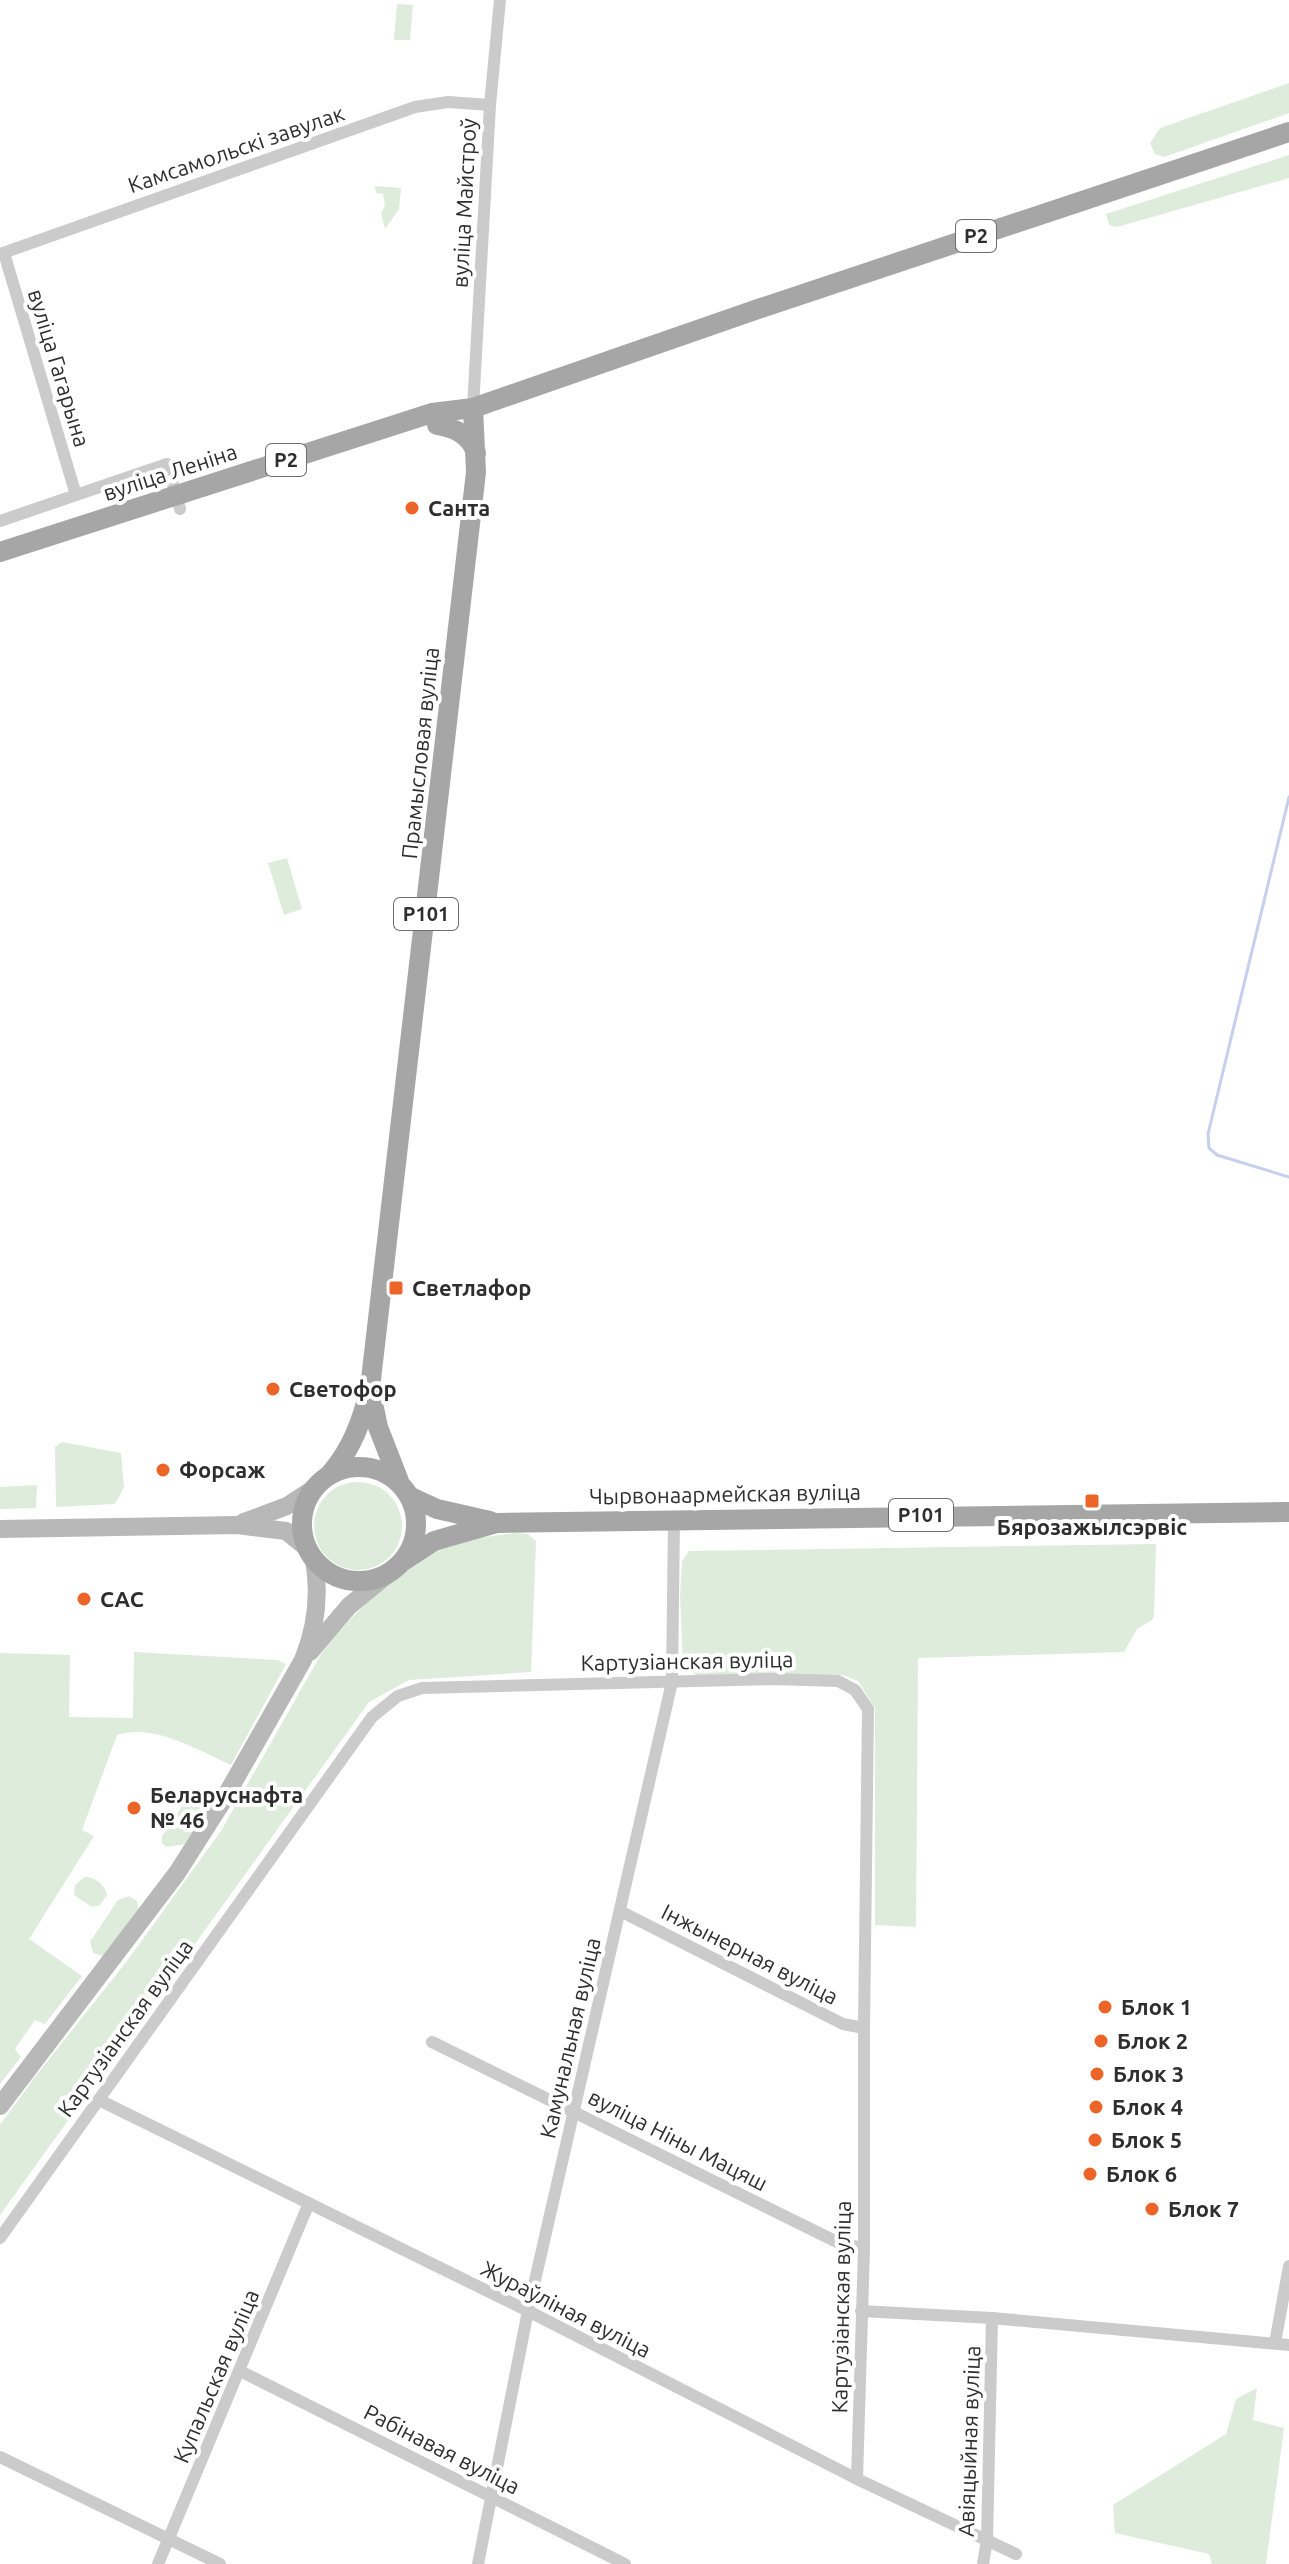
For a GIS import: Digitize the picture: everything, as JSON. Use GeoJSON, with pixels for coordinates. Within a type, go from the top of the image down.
{"type":"FeatureCollection","features":[{"type":"Feature","properties":{"kind":"main road","name":"Р2"},"geometry":{"type":"LineString","coordinates":[[473,408],[761,308],[1289,132]]}},
{"type":"Feature","properties":{"kind":"main road","name":"вуліца Леніна"},"geometry":{"type":"LineString","coordinates":[[0,552],[460,418],[473,408]]}},
{"type":"Feature","properties":{"kind":"main road","name":"вуліца Леніна"},"geometry":{"type":"LineString","coordinates":[[0,566],[432,413],[473,408]]}},
{"type":"Feature","properties":{"kind":"main road","name":"Прамысловая вуліца"},"geometry":{"type":"LineString","coordinates":[[331,1473],[346,1455],[357,1433],[370,1388],[447,734],[476,453],[473,408]]}},
{"type":"Feature","properties":{"kind":"main road"},"geometry":{"type":"LineString","coordinates":[[437,425],[458,431],[469,439],[476,453]]}},
{"type":"Feature","properties":{"kind":"main road","name":"Прамысловая вуліца"},"geometry":{"type":"LineString","coordinates":[[370,1388],[378,1427],[405,1489]]}},
{"type":"Feature","properties":{"kind":"main road","name":"Р101"},"geometry":{"type":"LineString","coordinates":[[313,1489],[331,1473],[348,1467],[366,1466],[384,1471],[405,1489],[417,1518],[416,1529],[405,1560],[388,1574]]}},
{"type":"Feature","properties":{"kind":"main road"},"geometry":{"type":"LineString","coordinates":[[313,1489],[302,1517],[302,1533],[310,1554],[329,1573],[349,1580],[369,1581],[388,1574]]}},
{"type":"Feature","properties":{"kind":"main road","name":"Чырвонаармейская вуліца"},"geometry":{"type":"LineString","coordinates":[[405,1489],[437,1509],[497,1523],[1289,1512]]}},
{"type":"Feature","properties":{"kind":"main road","name":"Чырвонаармейская вуліца"},"geometry":{"type":"LineString","coordinates":[[405,1560],[434,1541],[497,1523]]}},
{"type":"Feature","properties":{"kind":"street","name":"вуліца Майстроў"},"geometry":{"type":"LineString","coordinates":[[473,408],[490,105],[500,0]]}},
{"type":"Feature","properties":{"kind":"street","name":"Камсамольскі завулак"},"geometry":{"type":"LineString","coordinates":[[2,254],[415,107],[448,102],[490,105]]}},
{"type":"Feature","properties":{"kind":"street","name":"вуліца Гагарына"},"geometry":{"type":"LineString","coordinates":[[2,254],[76,495]]}},
{"type":"Feature","properties":{"kind":"street"},"geometry":{"type":"LineString","coordinates":[[0,521],[167,464],[178,502]]}},
{"type":"Feature","properties":{"kind":"street"},"geometry":{"type":"LineString","coordinates":[[237,1525],[287,1506],[313,1489]]}},
{"type":"Feature","properties":{"kind":"street","name":"Камунальная вуліца"},"geometry":{"type":"LineString","coordinates":[[478,2564],[528,2311],[672,1682],[674,1519]]}},
{"type":"Feature","properties":{"kind":"street"},"geometry":{"type":"LineString","coordinates":[[0,1529],[237,1525],[286,1531],[310,1554],[317,1576],[316,1615],[303,1660],[221,1804],[177,1873],[0,2106]]}},
{"type":"Feature","properties":{"kind":"street"},"geometry":{"type":"LineString","coordinates":[[303,1660],[349,1606],[388,1574]]}},
{"type":"Feature","properties":{"kind":"street","name":"Картузіанская вуліца"},"geometry":{"type":"LineString","coordinates":[[0,2238],[372,1717],[398,1696],[422,1688],[772,1679],[838,1681],[855,1690],[868,1709],[864,2248],[857,2479]]}},
{"type":"Feature","properties":{"kind":"street","name":"Інжынерная вуліца"},"geometry":{"type":"LineString","coordinates":[[620,1911],[843,2024],[864,2028]]}},
{"type":"Feature","properties":{"kind":"street","name":"вуліца Ніны Мацяш"},"geometry":{"type":"LineString","coordinates":[[432,2042],[841,2244],[864,2248]]}},
{"type":"Feature","properties":{"kind":"street","name":"Жураўліная вуліца"},"geometry":{"type":"LineString","coordinates":[[99,2100],[528,2311],[857,2479],[1016,2554]]}},
{"type":"Feature","properties":{"kind":"street","name":"Купальская вуліца"},"geometry":{"type":"LineString","coordinates":[[158,2564],[309,2203]]}},
{"type":"Feature","properties":{"kind":"street"},"geometry":{"type":"LineString","coordinates":[[1275,2343],[1289,2266]]}},
{"type":"Feature","properties":{"kind":"street"},"geometry":{"type":"LineString","coordinates":[[861,2311],[992,2318],[1289,2345]]}},
{"type":"Feature","properties":{"kind":"street","name":"Авіяцыйная вуліца"},"geometry":{"type":"LineString","coordinates":[[983,2564],[987,2540],[992,2318]]}},
{"type":"Feature","properties":{"kind":"street","name":"Рабінавая вуліца"},"geometry":{"type":"LineString","coordinates":[[240,2371],[625,2564]]}},
{"type":"Feature","properties":{"kind":"street"},"geometry":{"type":"LineString","coordinates":[[0,2457],[220,2564]]}},
{"type":"Feature","properties":{"kind":"green space"},"geometry":{"type":"Polygon","coordinates":[[[397,4],[413,5],[410,40],[394,40],[397,4]]]}},
{"type":"Feature","properties":{"kind":"green space"},"geometry":{"type":"Polygon","coordinates":[[[1289,83],[1289,113],[1164,157],[1155,154],[1150,143],[1160,128],[1289,83]]]}},
{"type":"Feature","properties":{"kind":"green space"},"geometry":{"type":"Polygon","coordinates":[[[1289,155],[1289,178],[1117,227],[1109,225],[1106,214],[1289,155]]]}},
{"type":"Feature","properties":{"kind":"green space"},"geometry":{"type":"Polygon","coordinates":[[[375,186],[401,188],[399,209],[385,229],[381,213],[385,206],[383,194],[376,193],[375,186]]]}},
{"type":"Feature","properties":{"kind":"green space"},"geometry":{"type":"Polygon","coordinates":[[[287,858],[302,909],[284,915],[268,863],[287,858]]]}},
{"type":"Feature","properties":{"kind":"green space"},"geometry":{"type":"Polygon","coordinates":[[[62,1442],[121,1453],[124,1487],[115,1504],[56,1507],[55,1447],[62,1442]]]}},
{"type":"Feature","properties":{"kind":"green space"},"geometry":{"type":"Polygon","coordinates":[[[358,1482],[375,1485],[389,1495],[399,1509],[402,1526],[399,1543],[389,1557],[375,1567],[358,1570],[341,1567],[327,1557],[317,1543],[314,1526],[317,1509],[327,1495],[341,1485],[358,1482]]]}},
{"type":"Feature","properties":{"kind":"green space"},"geometry":{"type":"Polygon","coordinates":[[[37,1485],[36,1508],[0,1509],[0,1487],[37,1485]]]}},
{"type":"Feature","properties":{"kind":"green space"},"geometry":{"type":"Polygon","coordinates":[[[513,1533],[528,1534],[536,1541],[531,1672],[409,1680],[369,1702],[0,2215],[0,2125],[127,1961],[221,1831],[320,1656],[370,1600],[414,1560],[437,1547],[458,1541],[513,1533]]]}},
{"type":"Feature","properties":{"kind":"green space"},"geometry":{"type":"Polygon","coordinates":[[[1156,1544],[1154,1616],[1137,1629],[1124,1652],[918,1658],[916,1927],[875,1925],[875,1708],[858,1681],[843,1675],[703,1676],[683,1666],[680,1595],[682,1561],[689,1551],[1156,1544]]]}},
{"type":"Feature","properties":{"kind":"green space"},"geometry":{"type":"Polygon","coordinates":[[[134,1652],[277,1660],[286,1664],[231,1765],[161,1735],[132,1732],[117,1735],[82,1830],[94,1836],[29,1939],[82,1976],[45,2024],[35,2020],[15,2049],[21,2057],[0,2084],[0,1653],[70,1655],[69,1717],[133,1718],[134,1652]]]}},
{"type":"Feature","properties":{"kind":"green space"},"geometry":{"type":"Polygon","coordinates":[[[196,1800],[202,1820],[185,1844],[166,1847],[162,1836],[185,1802],[196,1800]]]}},
{"type":"Feature","properties":{"kind":"green space"},"geometry":{"type":"Polygon","coordinates":[[[85,1877],[96,1880],[104,1888],[107,1895],[100,1905],[92,1907],[74,1895],[75,1885],[85,1877]]]}},
{"type":"Feature","properties":{"kind":"green space"},"geometry":{"type":"Polygon","coordinates":[[[129,1896],[137,1901],[139,1911],[107,1957],[93,1953],[90,1942],[118,1900],[129,1896]]]}},
{"type":"Feature","properties":{"kind":"green space"},"geometry":{"type":"Polygon","coordinates":[[[1257,2388],[1253,2420],[1284,2428],[1266,2564],[1212,2564],[1209,2554],[1115,2533],[1113,2505],[1226,2434],[1236,2399],[1257,2388]]]}},
{"type":"Feature","properties":{"kind":"waterway"},"geometry":{"type":"LineString","coordinates":[[1289,797],[1208,1134],[1209,1148],[1217,1155],[1289,1177]]}},
{"type":"Feature","properties":{"kind":"place","name":"Санта"},"geometry":{"type":"Point","coordinates":[412,508]}},
{"type":"Feature","properties":{"kind":"place","name":"Светлафор"},"geometry":{"type":"Point","coordinates":[396,1288]}},
{"type":"Feature","properties":{"kind":"place","name":"Светофор"},"geometry":{"type":"Point","coordinates":[273,1389]}},
{"type":"Feature","properties":{"kind":"place","name":"Форсаж"},"geometry":{"type":"Point","coordinates":[163,1470]}},
{"type":"Feature","properties":{"kind":"place","name":"Бярозажылсэрвіс"},"geometry":{"type":"Point","coordinates":[1092,1501]}},
{"type":"Feature","properties":{"kind":"place","name":"САС"},"geometry":{"type":"Point","coordinates":[84,1599]}},
{"type":"Feature","properties":{"kind":"place","name":"Беларуснафта № 46"},"geometry":{"type":"Point","coordinates":[134,1808]}},
{"type":"Feature","properties":{"kind":"place","name":"Блок 1"},"geometry":{"type":"Point","coordinates":[1105,2007]}},
{"type":"Feature","properties":{"kind":"place","name":"Блок 2"},"geometry":{"type":"Point","coordinates":[1101,2041]}},
{"type":"Feature","properties":{"kind":"place","name":"Блок 3"},"geometry":{"type":"Point","coordinates":[1097,2074]}},
{"type":"Feature","properties":{"kind":"place","name":"Блок 4"},"geometry":{"type":"Point","coordinates":[1096,2107]}},
{"type":"Feature","properties":{"kind":"place","name":"Блок 5"},"geometry":{"type":"Point","coordinates":[1095,2140]}},
{"type":"Feature","properties":{"kind":"place","name":"Блок 6"},"geometry":{"type":"Point","coordinates":[1090,2174]}},
{"type":"Feature","properties":{"kind":"place","name":"Блок 7"},"geometry":{"type":"Point","coordinates":[1152,2209]}}]}
